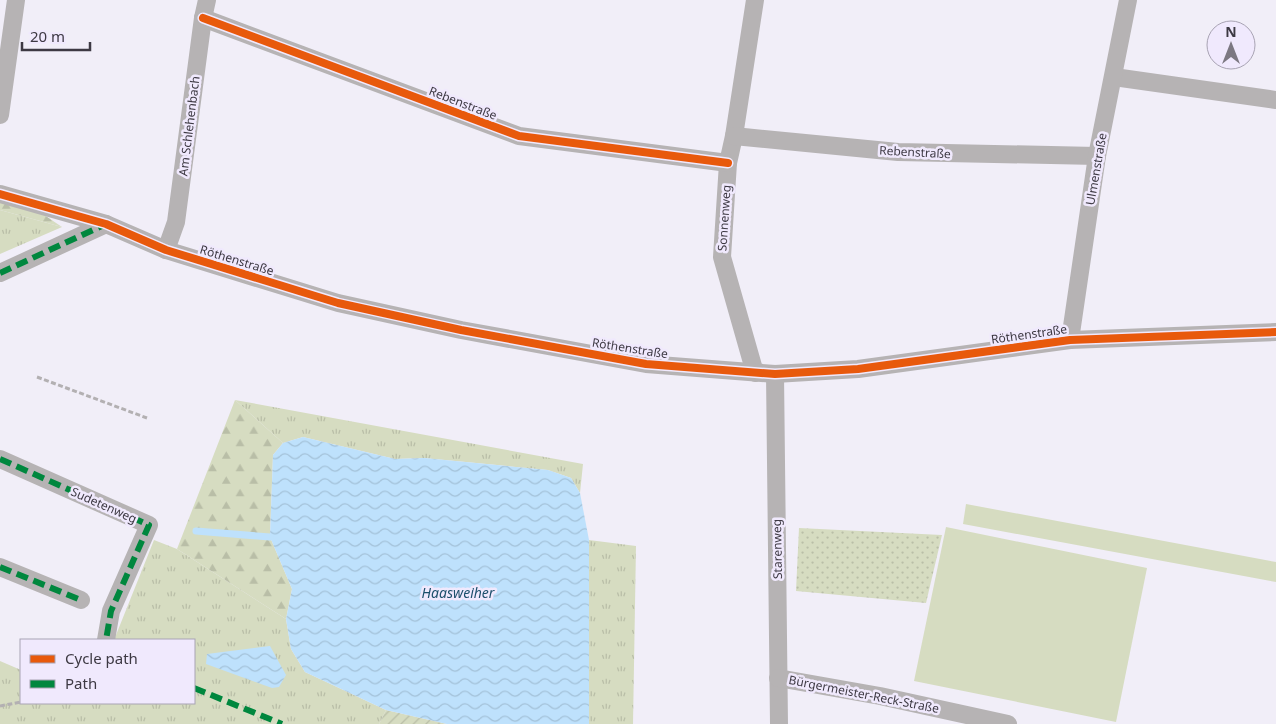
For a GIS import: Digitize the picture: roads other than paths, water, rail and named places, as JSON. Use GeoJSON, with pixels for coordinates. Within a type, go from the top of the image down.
{"type":"FeatureCollection","features":[{"type":"Feature","properties":{"kind":"street"},"geometry":{"type":"LineString","coordinates":[[0,115],[16,0]]}},
{"type":"Feature","properties":{"kind":"street","name":"Am Schlehenbach"},"geometry":{"type":"LineString","coordinates":[[166,250],[176,222],[207,0]]}},
{"type":"Feature","properties":{"kind":"street","name":"Sonnenweg"},"geometry":{"type":"LineString","coordinates":[[755,0],[734,136],[728,163],[722,258],[755,373]]}},
{"type":"Feature","properties":{"kind":"street","name":"Ulmenstraße"},"geometry":{"type":"LineString","coordinates":[[1070,340],[1097,156],[1128,0]]}},
{"type":"Feature","properties":{"kind":"street","name":"Rebenstraße"},"geometry":{"type":"LineString","coordinates":[[203,18],[519,136],[728,163]]}},
{"type":"Feature","properties":{"kind":"street"},"geometry":{"type":"LineString","coordinates":[[1114,77],[1276,100]]}},
{"type":"Feature","properties":{"kind":"street","name":"Rebenstraße"},"geometry":{"type":"LineString","coordinates":[[734,136],[898,152],[1097,156]]}},
{"type":"Feature","properties":{"kind":"street","name":"Röthenstraße"},"geometry":{"type":"LineString","coordinates":[[0,194],[106,224],[166,250],[338,303],[461,330],[646,364],[775,374],[858,369],[1070,340],[1276,332]]}},
{"type":"Feature","properties":{"kind":"street"},"geometry":{"type":"LineString","coordinates":[[0,273],[106,224]]}},
{"type":"Feature","properties":{"kind":"street","name":"Starenweg"},"geometry":{"type":"LineString","coordinates":[[775,374],[779,724]]}},
{"type":"Feature","properties":{"kind":"street","name":"Sudetenweg"},"geometry":{"type":"LineString","coordinates":[[0,459],[149,525],[111,611],[106,639]]}},
{"type":"Feature","properties":{"kind":"street"},"geometry":{"type":"LineString","coordinates":[[0,567],[81,600]]}},
{"type":"Feature","properties":{"kind":"street","name":"Bürgermeister-Reck-Straße"},"geometry":{"type":"LineString","coordinates":[[778,678],[880,696],[1008,724]]}},
{"type":"Feature","properties":{"kind":"water","name":"Haasweiher"},"geometry":{"type":"Polygon","coordinates":[[[303,437],[395,459],[424,458],[548,470],[571,478],[580,493],[589,540],[589,724],[447,724],[386,710],[305,672],[291,649],[286,619],[292,589],[270,537],[273,455],[283,443],[303,437]]]}},
{"type":"Feature","properties":{"kind":"water"},"geometry":{"type":"Polygon","coordinates":[[[270,646],[286,675],[279,687],[272,688],[206,664],[207,654],[270,646]]]}},
{"type":"Feature","properties":{"kind":"waterway"},"geometry":{"type":"LineString","coordinates":[[196,531],[270,537]]}}]}
